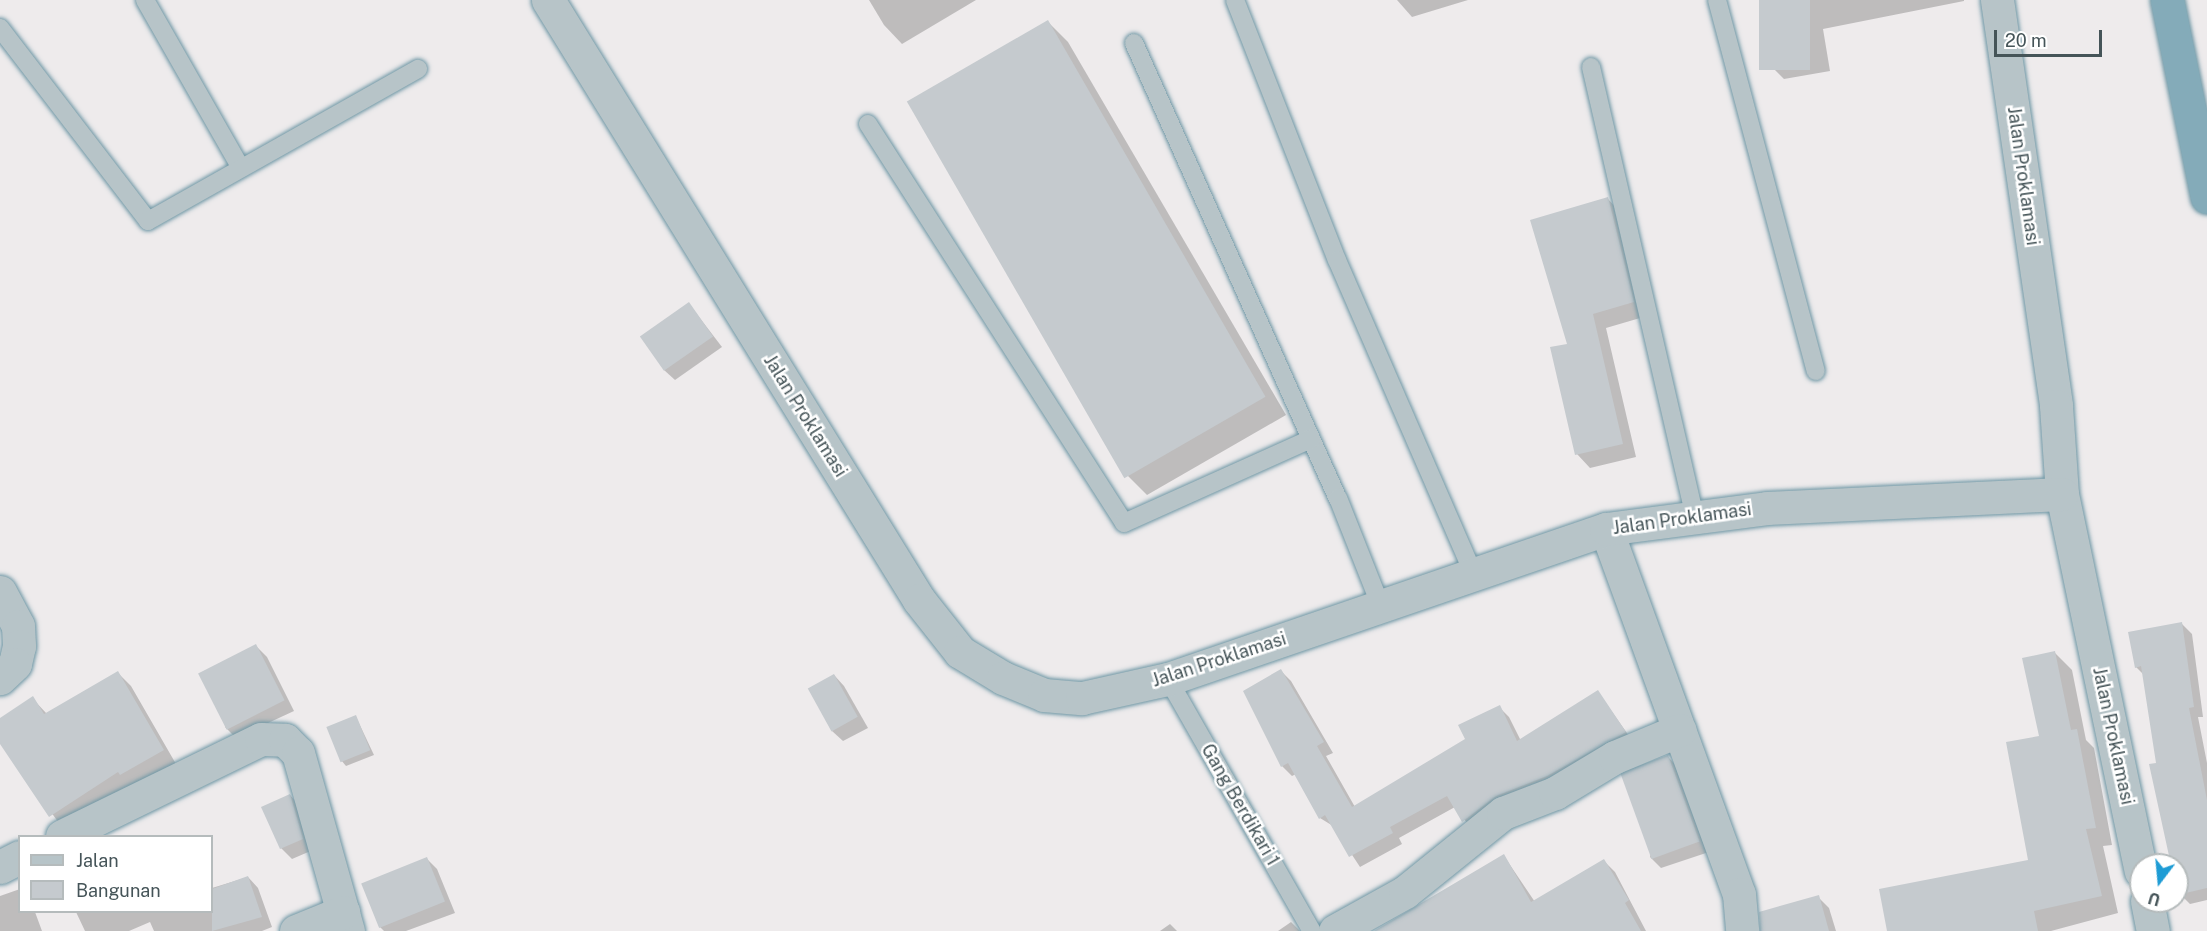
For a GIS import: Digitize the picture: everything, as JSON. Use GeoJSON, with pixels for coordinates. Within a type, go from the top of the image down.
{"type":"FeatureCollection","features":[{"type":"Feature","properties":{"kind":"highway"},"geometry":{"type":"LineString","coordinates":[[2167,0],[2207,197]]}},
{"type":"Feature","properties":{"kind":"street","name":"Jalan Proklamasi"},"geometry":{"type":"LineString","coordinates":[[548,0],[919,600],[960,652],[1003,678],[1044,695],[1082,698],[1168,679],[1380,604],[1606,529],[1767,508],[2062,494]]}},
{"type":"Feature","properties":{"kind":"street","name":"Jalan Proklamasi"},"geometry":{"type":"LineString","coordinates":[[1997,0],[2056,406],[2062,494],[2137,853]]}},
{"type":"Feature","properties":{"kind":"street"},"geometry":{"type":"LineString","coordinates":[[1606,529],[1739,894],[1743,930]]}},
{"type":"Feature","properties":{"kind":"street"},"geometry":{"type":"LineString","coordinates":[[0,592],[18,626],[19,646],[15,664],[0,678]]}},
{"type":"Feature","properties":{"kind":"street"},"geometry":{"type":"LineString","coordinates":[[1335,931],[1405,891],[1503,813],[1555,793],[1615,757],[1680,730]]}},
{"type":"Feature","properties":{"kind":"street"},"geometry":{"type":"LineString","coordinates":[[66,835],[261,739],[276,737],[285,740],[298,753],[345,921],[296,931]]}},
{"type":"Feature","properties":{"kind":"street"},"geometry":{"type":"LineString","coordinates":[[0,867],[18,858]]}},
{"type":"Feature","properties":{"kind":"street"},"geometry":{"type":"LineString","coordinates":[[2149,913],[2153,931]]}},
{"type":"Feature","properties":{"kind":"lane"},"geometry":{"type":"LineString","coordinates":[[145,0],[241,168]]}},
{"type":"Feature","properties":{"kind":"lane"},"geometry":{"type":"LineString","coordinates":[[1235,0],[1337,260],[1473,573]]}},
{"type":"Feature","properties":{"kind":"lane"},"geometry":{"type":"LineString","coordinates":[[1717,0],[1816,371]]}},
{"type":"Feature","properties":{"kind":"lane"},"geometry":{"type":"LineString","coordinates":[[0,28],[148,221],[418,69]]}},
{"type":"Feature","properties":{"kind":"lane"},"geometry":{"type":"LineString","coordinates":[[1134,43],[1311,439],[1380,604]]}},
{"type":"Feature","properties":{"kind":"lane"},"geometry":{"type":"LineString","coordinates":[[1591,67],[1695,516]]}},
{"type":"Feature","properties":{"kind":"lane"},"geometry":{"type":"LineString","coordinates":[[867,124],[1124,523],[1311,439]]}},
{"type":"Feature","properties":{"kind":"lane","name":"Gang Berdikari 1"},"geometry":{"type":"LineString","coordinates":[[1168,679],[1312,931]]}},
{"type":"Feature","properties":{"kind":"building"},"geometry":{"type":"Polygon","coordinates":[[[1759,0],[1810,0],[1810,70],[1759,70],[1759,0]]]}},
{"type":"Feature","properties":{"kind":"building"},"geometry":{"type":"Polygon","coordinates":[[[1048,20],[1266,397],[1124,478],[907,102],[1048,20]]]}},
{"type":"Feature","properties":{"kind":"building"},"geometry":{"type":"Polygon","coordinates":[[[1608,197],[1634,302],[1593,314],[1623,444],[1575,455],[1550,347],[1567,344],[1530,220],[1608,197]]]}},
{"type":"Feature","properties":{"kind":"building"},"geometry":{"type":"Polygon","coordinates":[[[689,302],[713,336],[664,371],[640,336],[689,302]]]}},
{"type":"Feature","properties":{"kind":"building"},"geometry":{"type":"Polygon","coordinates":[[[2182,622],[2194,707],[2189,708],[2207,800],[2207,888],[2189,892],[2189,853],[2168,853],[2149,764],[2156,763],[2141,666],[2135,668],[2128,632],[2182,622]]]}},
{"type":"Feature","properties":{"kind":"building"},"geometry":{"type":"Polygon","coordinates":[[[256,644],[285,700],[227,730],[198,674],[256,644]]]}},
{"type":"Feature","properties":{"kind":"building"},"geometry":{"type":"Polygon","coordinates":[[[2055,651],[2071,730],[2077,729],[2096,828],[2086,829],[2102,896],[2034,911],[2038,931],[1887,931],[1879,889],[2028,860],[2006,742],[2039,736],[2022,658],[2055,651]]]}},
{"type":"Feature","properties":{"kind":"building"},"geometry":{"type":"Polygon","coordinates":[[[1281,669],[1324,742],[1317,746],[1352,807],[1465,739],[1458,725],[1500,705],[1517,741],[1598,690],[1626,732],[1547,776],[1496,796],[1462,822],[1447,796],[1390,827],[1393,833],[1349,857],[1325,815],[1319,819],[1288,763],[1281,767],[1243,691],[1281,669]]]}},
{"type":"Feature","properties":{"kind":"building"},"geometry":{"type":"Polygon","coordinates":[[[118,671],[164,750],[120,775],[118,772],[49,817],[0,744],[0,718],[33,696],[44,714],[118,671]]]}},
{"type":"Feature","properties":{"kind":"building"},"geometry":{"type":"Polygon","coordinates":[[[834,674],[858,717],[832,731],[808,689],[834,674]]]}},
{"type":"Feature","properties":{"kind":"building"},"geometry":{"type":"Polygon","coordinates":[[[356,715],[370,750],[341,762],[326,727],[356,715]]]}},
{"type":"Feature","properties":{"kind":"building"},"geometry":{"type":"Polygon","coordinates":[[[1668,755],[1699,841],[1652,859],[1620,772],[1668,755]]]}},
{"type":"Feature","properties":{"kind":"building"},"geometry":{"type":"Polygon","coordinates":[[[290,794],[303,839],[280,849],[261,807],[290,794]]]}},
{"type":"Feature","properties":{"kind":"building"},"geometry":{"type":"Polygon","coordinates":[[[1504,854],[1531,902],[1604,859],[1629,900],[1625,903],[1641,931],[1374,931],[1504,854]]]}},
{"type":"Feature","properties":{"kind":"building"},"geometry":{"type":"Polygon","coordinates":[[[427,857],[445,902],[379,928],[361,884],[427,857]]]}},
{"type":"Feature","properties":{"kind":"building"},"geometry":{"type":"Polygon","coordinates":[[[248,876],[262,917],[212,931],[213,889],[248,876]]]}},
{"type":"Feature","properties":{"kind":"building"},"geometry":{"type":"Polygon","coordinates":[[[1819,895],[1829,931],[1760,931],[1759,912],[1819,895]]]}}]}
